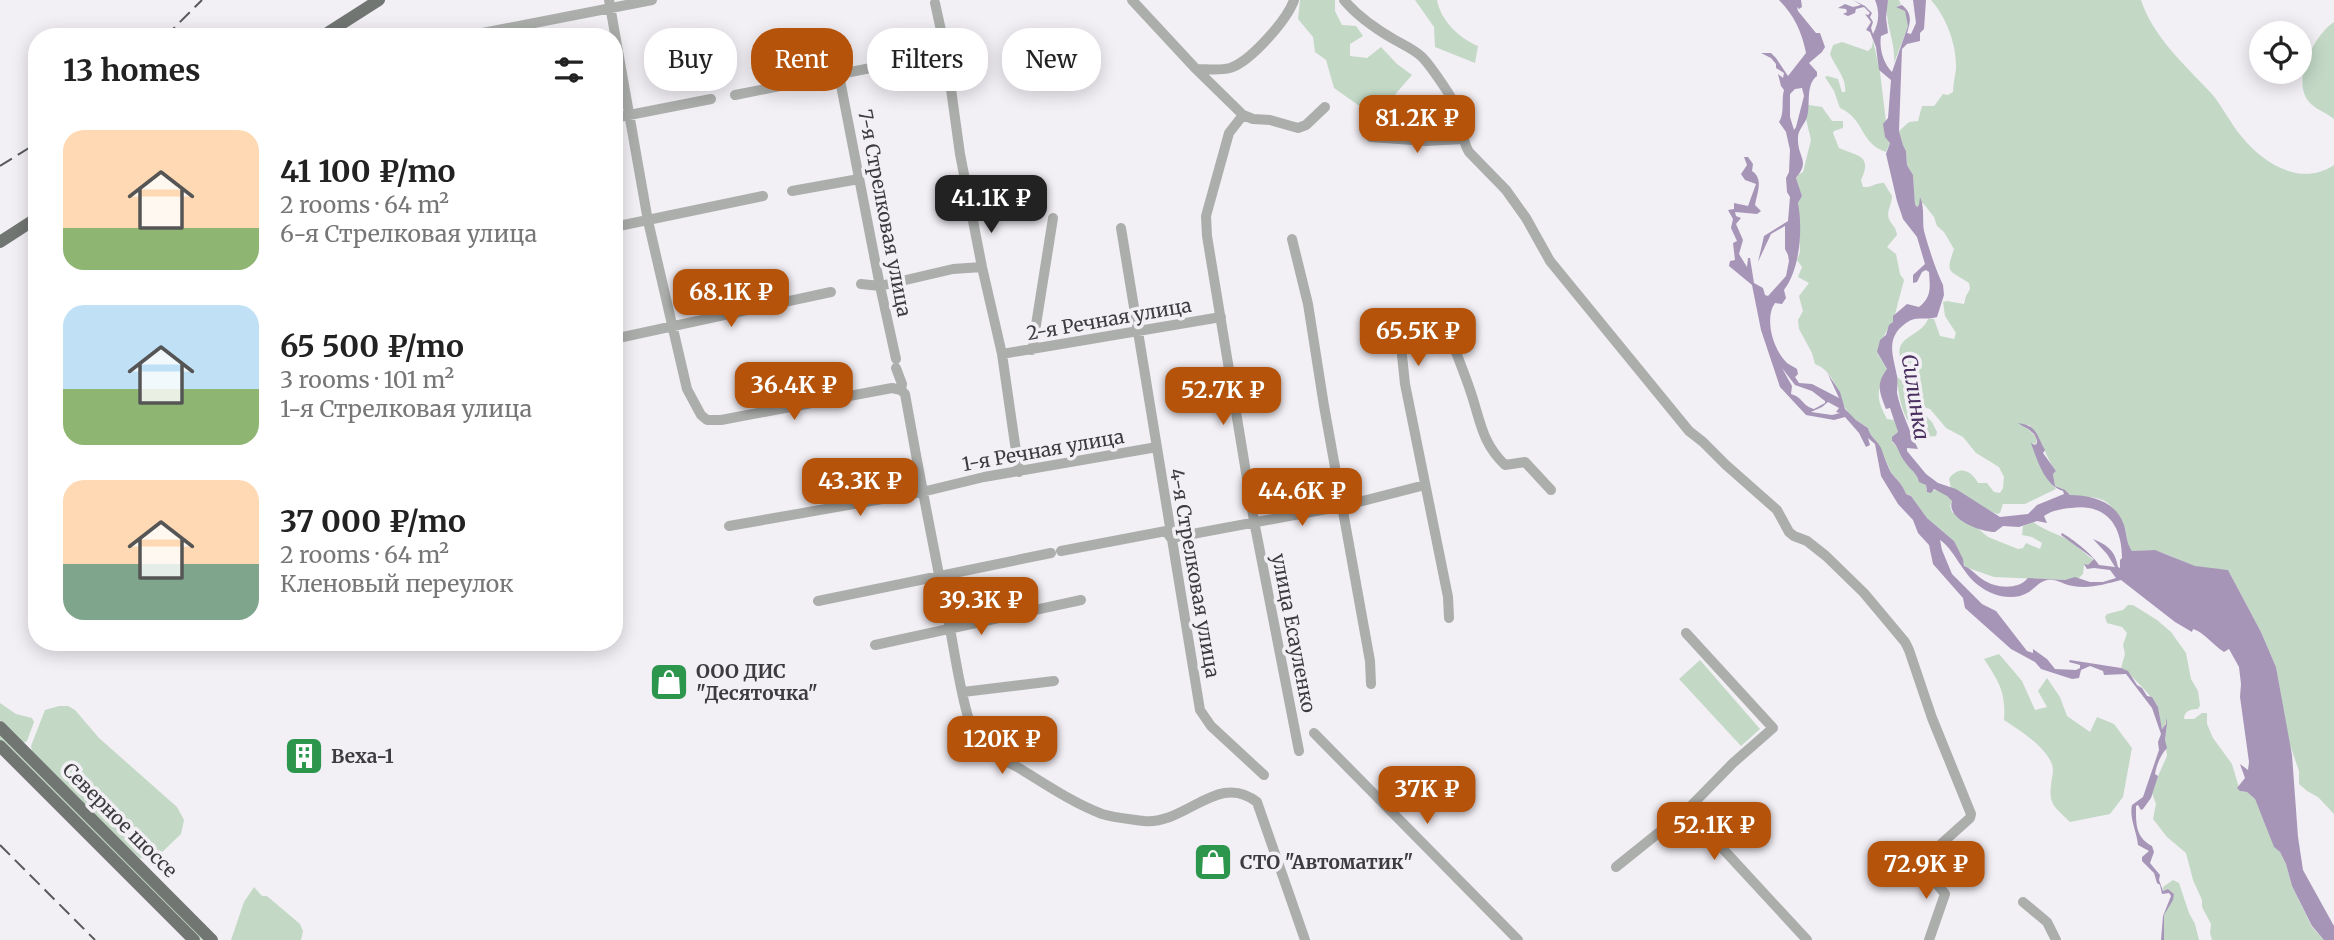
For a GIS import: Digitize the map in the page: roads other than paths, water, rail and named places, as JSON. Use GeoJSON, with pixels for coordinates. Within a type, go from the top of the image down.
{"type":"FeatureCollection","features":[{"type":"Feature","properties":{"kind":"main road"},"geometry":{"type":"LineString","coordinates":[[335,28],[379,0]]}},
{"type":"Feature","properties":{"kind":"main road"},"geometry":{"type":"LineString","coordinates":[[0,242],[28,224]]}},
{"type":"Feature","properties":{"kind":"main road","name":"Северное шоссе"},"geometry":{"type":"LineString","coordinates":[[0,727],[212,940]]}},
{"type":"Feature","properties":{"kind":"main road","name":"Северное шоссе"},"geometry":{"type":"LineString","coordinates":[[0,746],[194,940]]}},
{"type":"Feature","properties":{"kind":"street"},"geometry":{"type":"LineString","coordinates":[[502,28],[610,4],[652,0]]}},
{"type":"Feature","properties":{"kind":"street"},"geometry":{"type":"LineString","coordinates":[[1132,0],[1243,115],[1298,128],[1306,125],[1325,107]]}},
{"type":"Feature","properties":{"kind":"street"},"geometry":{"type":"LineString","coordinates":[[1196,69],[1230,68],[1241,63],[1283,23],[1294,0]]}},
{"type":"Feature","properties":{"kind":"street"},"geometry":{"type":"LineString","coordinates":[[1345,0],[1354,12],[1371,25],[1422,57],[1455,102],[1463,139],[1469,152],[1513,200],[1558,272],[1680,421],[1777,510],[1789,532],[1814,545],[1864,593],[1909,650],[1932,718],[1971,814],[1970,818],[1920,863],[1945,894],[1929,940]]}},
{"type":"Feature","properties":{"kind":"street"},"geometry":{"type":"LineString","coordinates":[[935,3],[940,28]]}},
{"type":"Feature","properties":{"kind":"street"},"geometry":{"type":"LineString","coordinates":[[610,4],[614,28]]}},
{"type":"Feature","properties":{"kind":"street"},"geometry":{"type":"LineString","coordinates":[[623,80],[648,221],[672,326],[687,389],[701,415],[707,420],[721,421],[892,388],[901,390]]}},
{"type":"Feature","properties":{"kind":"street"},"geometry":{"type":"LineString","coordinates":[[736,95],[757,91]]}},
{"type":"Feature","properties":{"kind":"street","name":"7-я Стрелковая улица"},"geometry":{"type":"LineString","coordinates":[[842,91],[902,384],[901,390],[905,394],[962,692],[973,732],[979,743],[993,753],[1104,814],[1155,822],[1222,793],[1237,790],[1250,796],[1257,802],[1305,940]]}},
{"type":"Feature","properties":{"kind":"street"},"geometry":{"type":"LineString","coordinates":[[951,91],[960,154],[1002,354],[1019,472]]}},
{"type":"Feature","properties":{"kind":"street"},"geometry":{"type":"LineString","coordinates":[[623,116],[711,99]]}},
{"type":"Feature","properties":{"kind":"street","name":"улица Есауленко"},"geometry":{"type":"LineString","coordinates":[[1243,115],[1229,133],[1206,216],[1254,521],[1299,751]]}},
{"type":"Feature","properties":{"kind":"street"},"geometry":{"type":"LineString","coordinates":[[1371,137],[1426,141],[1463,139]]}},
{"type":"Feature","properties":{"kind":"street"},"geometry":{"type":"LineString","coordinates":[[792,191],[859,179]]}},
{"type":"Feature","properties":{"kind":"street"},"geometry":{"type":"LineString","coordinates":[[623,225],[763,196]]}},
{"type":"Feature","properties":{"kind":"street"},"geometry":{"type":"LineString","coordinates":[[1032,350],[1053,218]]}},
{"type":"Feature","properties":{"kind":"street","name":"4-я Стрелковая улица"},"geometry":{"type":"LineString","coordinates":[[1121,228],[1200,710],[1211,726],[1264,775]]}},
{"type":"Feature","properties":{"kind":"street"},"geometry":{"type":"LineString","coordinates":[[1292,239],[1308,304],[1370,661],[1371,684]]}},
{"type":"Feature","properties":{"kind":"street"},"geometry":{"type":"LineString","coordinates":[[861,284],[880,286],[953,269],[982,267]]}},
{"type":"Feature","properties":{"kind":"street"},"geometry":{"type":"LineString","coordinates":[[624,337],[831,292]]}},
{"type":"Feature","properties":{"kind":"street","name":"2-я Речная улица"},"geometry":{"type":"LineString","coordinates":[[1002,354],[1221,317]]}},
{"type":"Feature","properties":{"kind":"street"},"geometry":{"type":"LineString","coordinates":[[1449,618],[1448,597],[1405,384],[1401,346],[1403,334],[1413,321],[1420,320],[1447,334],[1451,339],[1492,453],[1505,465],[1525,462],[1551,490]]}},
{"type":"Feature","properties":{"kind":"street","name":"1-я Речная улица"},"geometry":{"type":"LineString","coordinates":[[729,526],[1157,447]]}},
{"type":"Feature","properties":{"kind":"street"},"geometry":{"type":"LineString","coordinates":[[818,601],[1166,531],[1171,538],[1343,506],[1425,485]]}},
{"type":"Feature","properties":{"kind":"street"},"geometry":{"type":"LineString","coordinates":[[875,645],[1081,600]]}},
{"type":"Feature","properties":{"kind":"street"},"geometry":{"type":"LineString","coordinates":[[1616,867],[1687,810],[1733,763],[1773,728],[1686,633]]}},
{"type":"Feature","properties":{"kind":"street"},"geometry":{"type":"LineString","coordinates":[[962,692],[1054,681]]}},
{"type":"Feature","properties":{"kind":"street"},"geometry":{"type":"LineString","coordinates":[[1314,733],[1517,940]]}},
{"type":"Feature","properties":{"kind":"street"},"geometry":{"type":"LineString","coordinates":[[1687,810],[1807,940]]}},
{"type":"Feature","properties":{"kind":"street"},"geometry":{"type":"LineString","coordinates":[[2023,902],[2047,922],[2056,940]]}},
{"type":"Feature","properties":{"kind":"railway"},"geometry":{"type":"LineString","coordinates":[[174,28],[202,0]]}},
{"type":"Feature","properties":{"kind":"railway"},"geometry":{"type":"LineString","coordinates":[[0,166],[28,149]]}},
{"type":"Feature","properties":{"kind":"railway"},"geometry":{"type":"LineString","coordinates":[[0,845],[95,940]]}},
{"type":"Feature","properties":{"kind":"place","name":"ООО ДИС \"Десяточка\""},"geometry":{"type":"Point","coordinates":[669,682]}},
{"type":"Feature","properties":{"kind":"place","name":"Веха-1"},"geometry":{"type":"Point","coordinates":[304,756]}},
{"type":"Feature","properties":{"kind":"place","name":"СТО \"Автоматик\""},"geometry":{"type":"Point","coordinates":[1213,862]}},
{"type":"Feature","properties":{"kind":"water label","name":"Силинка"},"geometry":{"type":"Point","coordinates":[1915,397]}}]}
